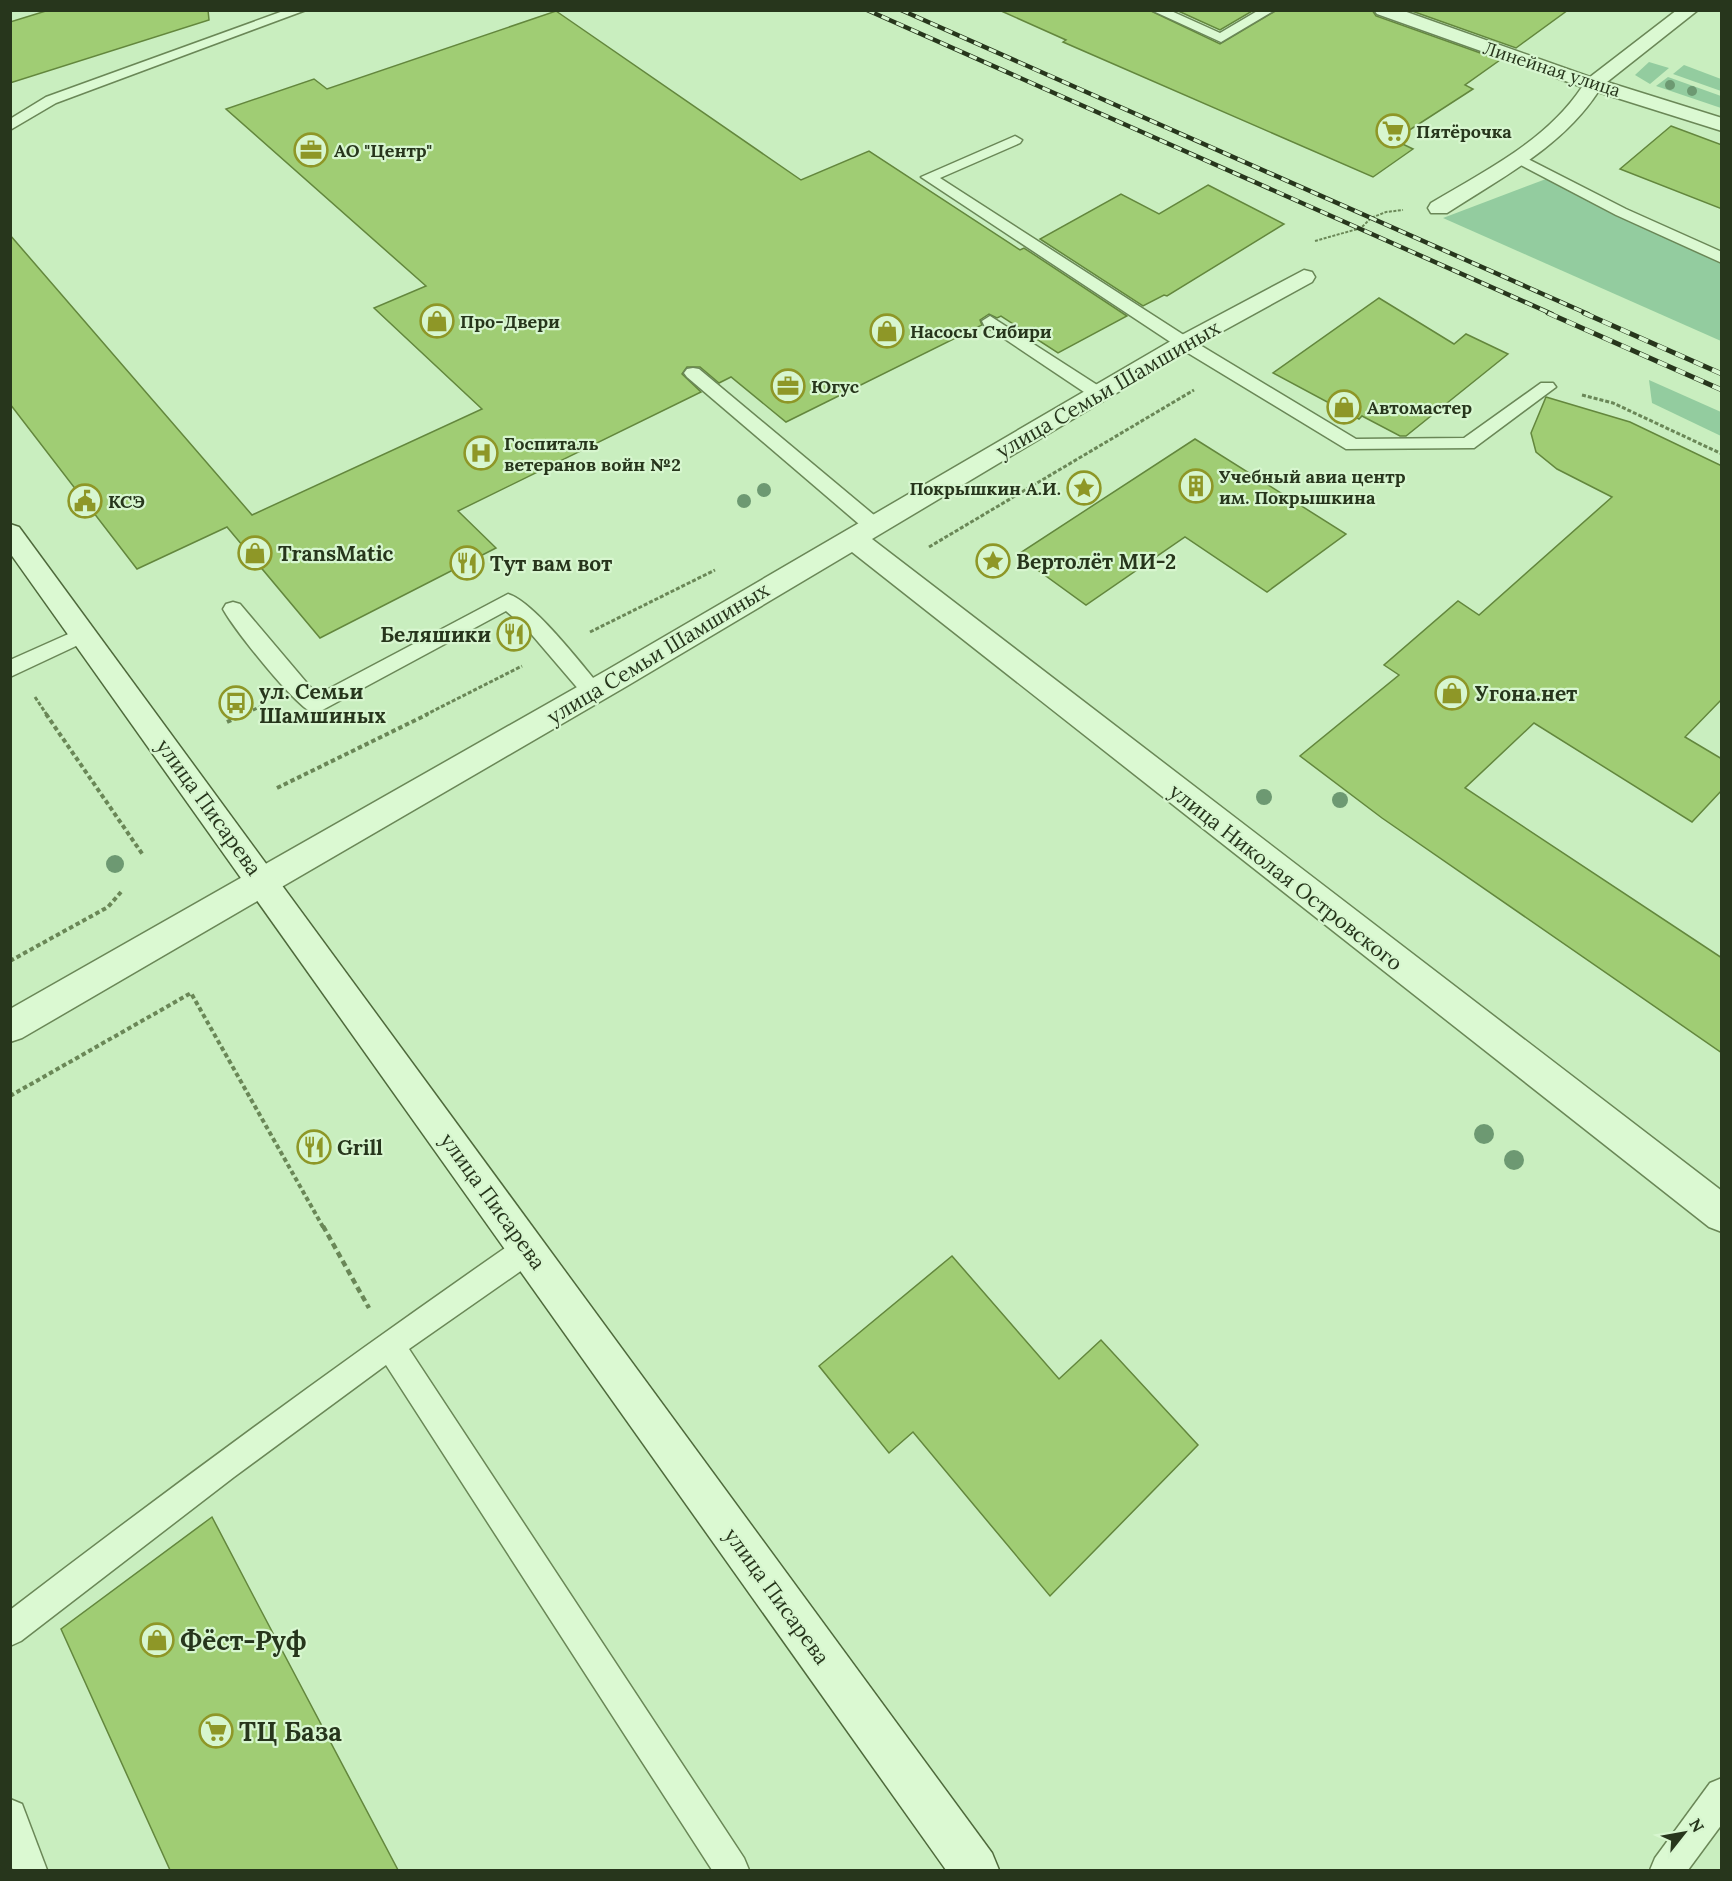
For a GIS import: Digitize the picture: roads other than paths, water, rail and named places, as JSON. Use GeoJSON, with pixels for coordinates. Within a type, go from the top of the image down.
{"type":"FeatureCollection","features":[{"type":"Feature","properties":{"kind":"street","name":"Линейная улица"},"geometry":{"type":"LineString","coordinates":[[1383,10],[1533,65],[1722,125]]}},
{"type":"Feature","properties":{"kind":"street"},"geometry":{"type":"LineString","coordinates":[[1439,208],[1518,158],[1563,123],[1586,99],[1594,83],[1689,10]]}},
{"type":"Feature","properties":{"kind":"street","name":"улица Семьи Шамшиных"},"geometry":{"type":"LineString","coordinates":[[10,1027],[593,692],[1184,343],[1304,277]]}},
{"type":"Feature","properties":{"kind":"street","name":"улица Николая Островского"},"geometry":{"type":"LineString","coordinates":[[863,531],[892,569],[1722,1214]]}},
{"type":"Feature","properties":{"kind":"street","name":"улица Писарева"},"geometry":{"type":"LineString","coordinates":[[10,533],[975,1870]]}},
{"type":"Feature","properties":{"kind":"lane"},"geometry":{"type":"LineString","coordinates":[[10,126],[51,100],[300,10]]}},
{"type":"Feature","properties":{"kind":"lane"},"geometry":{"type":"LineString","coordinates":[[1157,10],[1221,38],[1269,10]]}},
{"type":"Feature","properties":{"kind":"lane"},"geometry":{"type":"LineString","coordinates":[[1014,140],[929,177],[1184,343],[1352,446],[1468,444],[1547,387]]}},
{"type":"Feature","properties":{"kind":"lane"},"geometry":{"type":"LineString","coordinates":[[1518,158],[1621,212],[1722,258]]}},
{"type":"Feature","properties":{"kind":"lane"},"geometry":{"type":"LineString","coordinates":[[990,321],[1099,394]]}},
{"type":"Feature","properties":{"kind":"lane"},"geometry":{"type":"LineString","coordinates":[[693,373],[863,531]]}},
{"type":"Feature","properties":{"kind":"lane"},"geometry":{"type":"LineString","coordinates":[[233,609],[298,689],[315,706],[508,601],[534,624],[593,692]]}},
{"type":"Feature","properties":{"kind":"lane"},"geometry":{"type":"LineString","coordinates":[[12,668],[84,634]]}},
{"type":"Feature","properties":{"kind":"lane"},"geometry":{"type":"LineString","coordinates":[[10,1630],[223,1466],[528,1249]]}},
{"type":"Feature","properties":{"kind":"lane"},"geometry":{"type":"LineString","coordinates":[[390,1346],[732,1870]]}},
{"type":"Feature","properties":{"kind":"lane"},"geometry":{"type":"LineString","coordinates":[[1667,1870],[1722,1795]]}},
{"type":"Feature","properties":{"kind":"lane"},"geometry":{"type":"LineString","coordinates":[[10,1816],[30,1870]]}},
{"type":"Feature","properties":{"kind":"railway"},"geometry":{"type":"LineString","coordinates":[[867,10],[1552,314]]}},
{"type":"Feature","properties":{"kind":"railway"},"geometry":{"type":"LineString","coordinates":[[901,10],[1588,314]]}},
{"type":"Feature","properties":{"kind":"railway"},"geometry":{"type":"LineString","coordinates":[[1548,313],[1722,390]]}},
{"type":"Feature","properties":{"kind":"railway"},"geometry":{"type":"LineString","coordinates":[[1584,313],[1722,374]]}},
{"type":"Feature","properties":{"kind":"place","name":"Пятёрочка"},"geometry":{"type":"Point","coordinates":[1393,131]}},
{"type":"Feature","properties":{"kind":"place","name":"АО \"Центр\""},"geometry":{"type":"Point","coordinates":[311,150]}},
{"type":"Feature","properties":{"kind":"place","name":"Про-Двери"},"geometry":{"type":"Point","coordinates":[437,321]}},
{"type":"Feature","properties":{"kind":"place","name":"Насосы Сибири"},"geometry":{"type":"Point","coordinates":[887,331]}},
{"type":"Feature","properties":{"kind":"place","name":"Югус"},"geometry":{"type":"Point","coordinates":[788,386]}},
{"type":"Feature","properties":{"kind":"place","name":"Автомастер"},"geometry":{"type":"Point","coordinates":[1344,407]}},
{"type":"Feature","properties":{"kind":"place","name":"Госпиталь ветеранов войн №2"},"geometry":{"type":"Point","coordinates":[481,453]}},
{"type":"Feature","properties":{"kind":"place","name":"Учебный авиа центр им. Покрышкина"},"geometry":{"type":"Point","coordinates":[1196,486]}},
{"type":"Feature","properties":{"kind":"place","name":"Покрышкин А.И."},"geometry":{"type":"Point","coordinates":[1084,488]}},
{"type":"Feature","properties":{"kind":"place","name":"КСЭ"},"geometry":{"type":"Point","coordinates":[85,501]}},
{"type":"Feature","properties":{"kind":"place","name":"TransMatic"},"geometry":{"type":"Point","coordinates":[255,553]}},
{"type":"Feature","properties":{"kind":"place","name":"Вертолёт МИ-2"},"geometry":{"type":"Point","coordinates":[993,561]}},
{"type":"Feature","properties":{"kind":"place","name":"Тут вам вот"},"geometry":{"type":"Point","coordinates":[467,563]}},
{"type":"Feature","properties":{"kind":"place","name":"Беляшики"},"geometry":{"type":"Point","coordinates":[514,634]}},
{"type":"Feature","properties":{"kind":"place","name":"Угона.нет"},"geometry":{"type":"Point","coordinates":[1452,693]}},
{"type":"Feature","properties":{"kind":"place","name":"ул. Семьи Шамшиных"},"geometry":{"type":"Point","coordinates":[236,703]}},
{"type":"Feature","properties":{"kind":"place","name":"Grill"},"geometry":{"type":"Point","coordinates":[314,1147]}},
{"type":"Feature","properties":{"kind":"place","name":"Фёст-Руф"},"geometry":{"type":"Point","coordinates":[157,1640]}},
{"type":"Feature","properties":{"kind":"place","name":"ТЦ База"},"geometry":{"type":"Point","coordinates":[216,1731]}}]}
